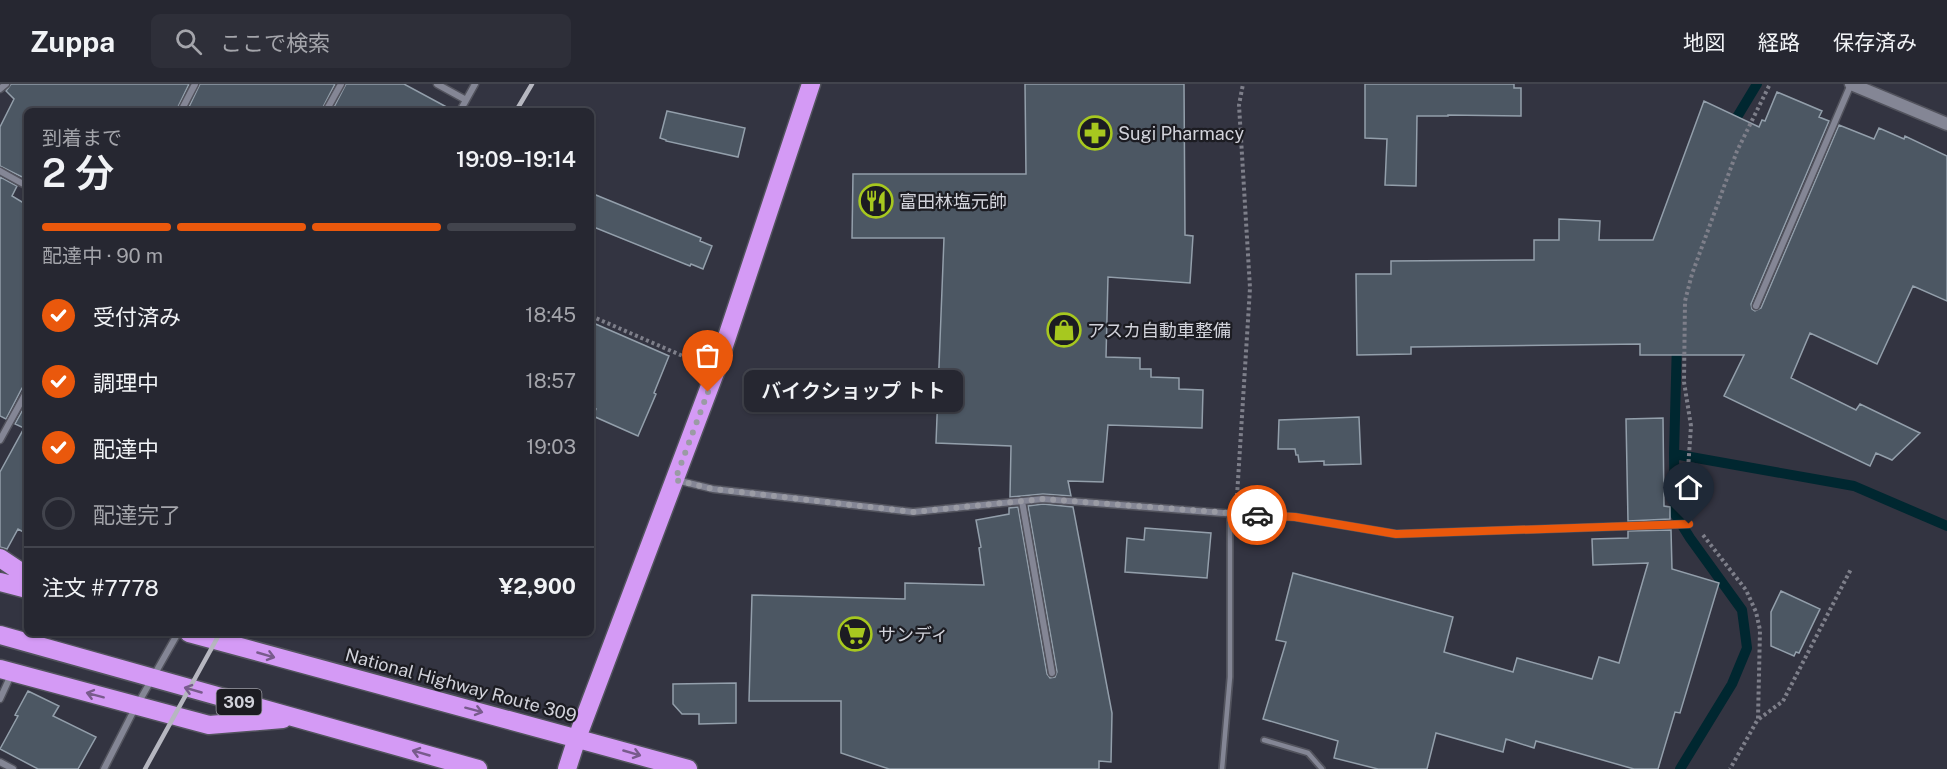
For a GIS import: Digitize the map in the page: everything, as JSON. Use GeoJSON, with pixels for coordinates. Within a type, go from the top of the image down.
{"type":"FeatureCollection","features":[{"type":"Feature","properties":{"kind":"highway"},"geometry":{"type":"LineString","coordinates":[[567,769],[716,370],[811,84]]}},
{"type":"Feature","properties":{"kind":"highway"},"geometry":{"type":"LineString","coordinates":[[0,558],[24,574]]}},
{"type":"Feature","properties":{"kind":"highway"},"geometry":{"type":"LineString","coordinates":[[0,582],[24,588]]}},
{"type":"Feature","properties":{"kind":"highway","name":"309"},"geometry":{"type":"LineString","coordinates":[[0,635],[478,769]]}},
{"type":"Feature","properties":{"kind":"highway","name":"National Highway Route 309"},"geometry":{"type":"LineString","coordinates":[[200,636],[688,769]]}},
{"type":"Feature","properties":{"kind":"highway","name":"309"},"geometry":{"type":"LineString","coordinates":[[6,671],[209,725],[297,719]]}},
{"type":"Feature","properties":{"kind":"street"},"geometry":{"type":"LineString","coordinates":[[0,86],[6,84]]}},
{"type":"Feature","properties":{"kind":"street"},"geometry":{"type":"LineString","coordinates":[[183,108],[195,84]]}},
{"type":"Feature","properties":{"kind":"street"},"geometry":{"type":"LineString","coordinates":[[328,108],[341,84]]}},
{"type":"Feature","properties":{"kind":"street"},"geometry":{"type":"LineString","coordinates":[[437,84],[466,100]]}},
{"type":"Feature","properties":{"kind":"street"},"geometry":{"type":"LineString","coordinates":[[462,108],[475,84]]}},
{"type":"Feature","properties":{"kind":"street"},"geometry":{"type":"LineString","coordinates":[[1756,306],[1851,84],[1947,124]]}},
{"type":"Feature","properties":{"kind":"street"},"geometry":{"type":"LineString","coordinates":[[0,171],[24,184]]}},
{"type":"Feature","properties":{"kind":"street"},"geometry":{"type":"LineString","coordinates":[[0,440],[24,396]]}},
{"type":"Feature","properties":{"kind":"street"},"geometry":{"type":"LineString","coordinates":[[675,480],[713,489],[913,512],[1043,499],[1295,517],[1396,534],[1689,524]]}},
{"type":"Feature","properties":{"kind":"street"},"geometry":{"type":"LineString","coordinates":[[1022,501],[1052,673]]}},
{"type":"Feature","properties":{"kind":"street"},"geometry":{"type":"LineString","coordinates":[[104,769],[176,636]]}},
{"type":"Feature","properties":{"kind":"street"},"geometry":{"type":"LineString","coordinates":[[0,699],[6,671]]}},
{"type":"Feature","properties":{"kind":"street"},"geometry":{"type":"LineString","coordinates":[[0,762],[13,769]]}},
{"type":"Feature","properties":{"kind":"lane"},"geometry":{"type":"LineString","coordinates":[[1222,769],[1230,677],[1233,514]]}},
{"type":"Feature","properties":{"kind":"lane"},"geometry":{"type":"LineString","coordinates":[[1264,740],[1308,753],[1322,769]]}},
{"type":"Feature","properties":{"kind":"path"},"geometry":{"type":"LineString","coordinates":[[1233,514],[1250,288],[1239,105],[1243,84]]}},
{"type":"Feature","properties":{"kind":"path"},"geometry":{"type":"LineString","coordinates":[[1758,719],[1760,630],[1756,612],[1746,590],[1694,523],[1689,524],[1688,469],[1691,426],[1684,382],[1684,301],[1737,151],[1770,84]]}},
{"type":"Feature","properties":{"kind":"path"},"geometry":{"type":"LineString","coordinates":[[594,317],[716,370]]}},
{"type":"Feature","properties":{"kind":"path"},"geometry":{"type":"LineString","coordinates":[[1730,769],[1758,719],[1783,701],[1851,568]]}},
{"type":"Feature","properties":{"kind":"building"},"geometry":{"type":"Polygon","coordinates":[[[11,84],[189,84],[177,108],[24,108],[24,173],[22,177],[0,166],[0,127],[14,99],[6,91],[11,84]]]}},
{"type":"Feature","properties":{"kind":"building"},"geometry":{"type":"Polygon","coordinates":[[[200,84],[335,84],[323,108],[188,108],[200,84]]]}},
{"type":"Feature","properties":{"kind":"building"},"geometry":{"type":"Polygon","coordinates":[[[346,84],[404,84],[448,108],[334,108],[346,84]]]}},
{"type":"Feature","properties":{"kind":"building"},"geometry":{"type":"Polygon","coordinates":[[[1025,84],[1184,84],[1185,235],[1193,236],[1190,283],[1108,277],[1106,357],[1140,358],[1140,369],[1151,369],[1151,377],[1179,378],[1179,389],[1203,390],[1202,428],[1108,425],[1103,482],[1068,481],[1071,496],[1043,494],[1010,497],[1011,446],[936,443],[944,238],[852,238],[853,174],[1026,174],[1025,84]]]}},
{"type":"Feature","properties":{"kind":"building"},"geometry":{"type":"Polygon","coordinates":[[[1365,84],[1514,84],[1514,88],[1521,88],[1521,116],[1417,116],[1416,186],[1385,185],[1387,139],[1365,138],[1365,84]]]}},
{"type":"Feature","properties":{"kind":"building"},"geometry":{"type":"Polygon","coordinates":[[[1777,92],[1822,111],[1819,117],[1829,121],[1751,304],[1755,311],[1761,308],[1839,125],[1874,139],[1879,128],[1904,139],[1905,136],[1947,156],[1947,301],[1913,286],[1877,364],[1810,333],[1791,378],[1856,410],[1860,404],[1920,433],[1892,460],[1876,453],[1870,466],[1724,396],[1744,355],[1640,355],[1640,344],[1411,347],[1411,354],[1357,355],[1356,274],[1391,274],[1391,261],[1534,260],[1534,240],[1559,240],[1559,219],[1600,221],[1599,240],[1653,240],[1704,101],[1759,127],[1762,120],[1765,121],[1777,92]]]}},
{"type":"Feature","properties":{"kind":"building"},"geometry":{"type":"Polygon","coordinates":[[[667,111],[745,128],[738,157],[660,138],[667,111]]]}},
{"type":"Feature","properties":{"kind":"building"},"geometry":{"type":"Polygon","coordinates":[[[0,177],[17,186],[12,196],[24,203],[24,387],[6,419],[0,416],[0,177]]]}},
{"type":"Feature","properties":{"kind":"building"},"geometry":{"type":"Polygon","coordinates":[[[594,194],[701,238],[700,241],[712,246],[703,269],[691,264],[690,266],[594,227],[594,194]]]}},
{"type":"Feature","properties":{"kind":"building"},"geometry":{"type":"Polygon","coordinates":[[[594,323],[669,356],[638,436],[594,416],[596,409],[594,408],[594,323]]]}},
{"type":"Feature","properties":{"kind":"building"},"geometry":{"type":"Polygon","coordinates":[[[24,408],[24,428],[15,424],[24,408]]]}},
{"type":"Feature","properties":{"kind":"building"},"geometry":{"type":"Polygon","coordinates":[[[1359,417],[1361,464],[1324,465],[1324,461],[1299,462],[1295,449],[1278,449],[1279,420],[1359,417]]]}},
{"type":"Feature","properties":{"kind":"building"},"geometry":{"type":"Polygon","coordinates":[[[1663,418],[1664,506],[1670,507],[1670,519],[1628,521],[1626,419],[1663,418]]]}},
{"type":"Feature","properties":{"kind":"building"},"geometry":{"type":"Polygon","coordinates":[[[24,428],[24,532],[18,529],[7,549],[0,547],[0,472],[24,428]]]}},
{"type":"Feature","properties":{"kind":"building"},"geometry":{"type":"Polygon","coordinates":[[[1043,504],[1073,507],[1112,713],[1111,762],[1099,761],[1099,769],[889,769],[841,753],[841,701],[749,701],[752,595],[905,599],[905,583],[984,585],[976,520],[1009,514],[1009,508],[1018,507],[1047,674],[1050,678],[1055,677],[1057,672],[1028,506],[1043,504]]]}},
{"type":"Feature","properties":{"kind":"building"},"geometry":{"type":"Polygon","coordinates":[[[1145,528],[1211,533],[1207,578],[1125,572],[1127,538],[1144,540],[1145,528]]]}},
{"type":"Feature","properties":{"kind":"building"},"geometry":{"type":"Polygon","coordinates":[[[1671,530],[1672,569],[1719,583],[1680,713],[1675,712],[1658,769],[1634,769],[1536,741],[1534,748],[1506,739],[1503,752],[1436,733],[1427,769],[1378,769],[1334,758],[1338,741],[1263,719],[1286,642],[1276,640],[1293,573],[1453,617],[1444,652],[1513,672],[1517,658],[1592,679],[1599,657],[1619,663],[1648,563],[1593,565],[1592,539],[1628,538],[1628,531],[1671,530]]]}},
{"type":"Feature","properties":{"kind":"building"},"geometry":{"type":"Polygon","coordinates":[[[1781,591],[1820,609],[1799,653],[1796,652],[1794,656],[1771,646],[1771,612],[1781,591]]]}},
{"type":"Feature","properties":{"kind":"building"},"geometry":{"type":"Polygon","coordinates":[[[736,683],[736,723],[699,724],[699,714],[682,714],[673,704],[673,684],[736,683]]]}},
{"type":"Feature","properties":{"kind":"building"},"geometry":{"type":"Polygon","coordinates":[[[28,691],[59,706],[53,716],[96,737],[78,769],[38,769],[0,749],[18,716],[15,715],[28,691]]]}},
{"type":"Feature","properties":{"kind":"waterway"},"geometry":{"type":"LineString","coordinates":[[1731,127],[1757,84]]}},
{"type":"Feature","properties":{"kind":"waterway"},"geometry":{"type":"LineString","coordinates":[[1677,341],[1675,514],[1742,610],[1747,648],[1732,684],[1680,769]]}},
{"type":"Feature","properties":{"kind":"waterway"},"geometry":{"type":"LineString","coordinates":[[1674,454],[1854,486],[1947,526]]}},
{"type":"Feature","properties":{"kind":"railway"},"geometry":{"type":"LineString","coordinates":[[518,108],[532,84]]}},
{"type":"Feature","properties":{"kind":"railway"},"geometry":{"type":"LineString","coordinates":[[145,769],[218,636]]}},
{"type":"Feature","properties":{"kind":"way so far"},"geometry":{"type":"LineString","coordinates":[[708,392],[675,480],[713,489],[913,512],[1043,499],[1257,515]]}},
{"type":"Feature","properties":{"kind":"place","name":"Sugi Pharmacy"},"geometry":{"type":"Point","coordinates":[1095,133]}},
{"type":"Feature","properties":{"kind":"place","name":"富田林塩元帥"},"geometry":{"type":"Point","coordinates":[876,201]}},
{"type":"Feature","properties":{"kind":"place","name":"アスカ自動車整備"},"geometry":{"type":"Point","coordinates":[1064,330]}},
{"type":"Feature","properties":{"kind":"place","name":"バイクショップ トト"},"geometry":{"type":"Point","coordinates":[708,392]}},
{"type":"Feature","properties":{"kind":"place","name":"サンディ"},"geometry":{"type":"Point","coordinates":[855,634]}},
{"type":"Feature","properties":{"kind":"route"},"geometry":{"type":"LineString","coordinates":[[1257,515],[1295,517],[1396,534],[1689,524]]}}]}
